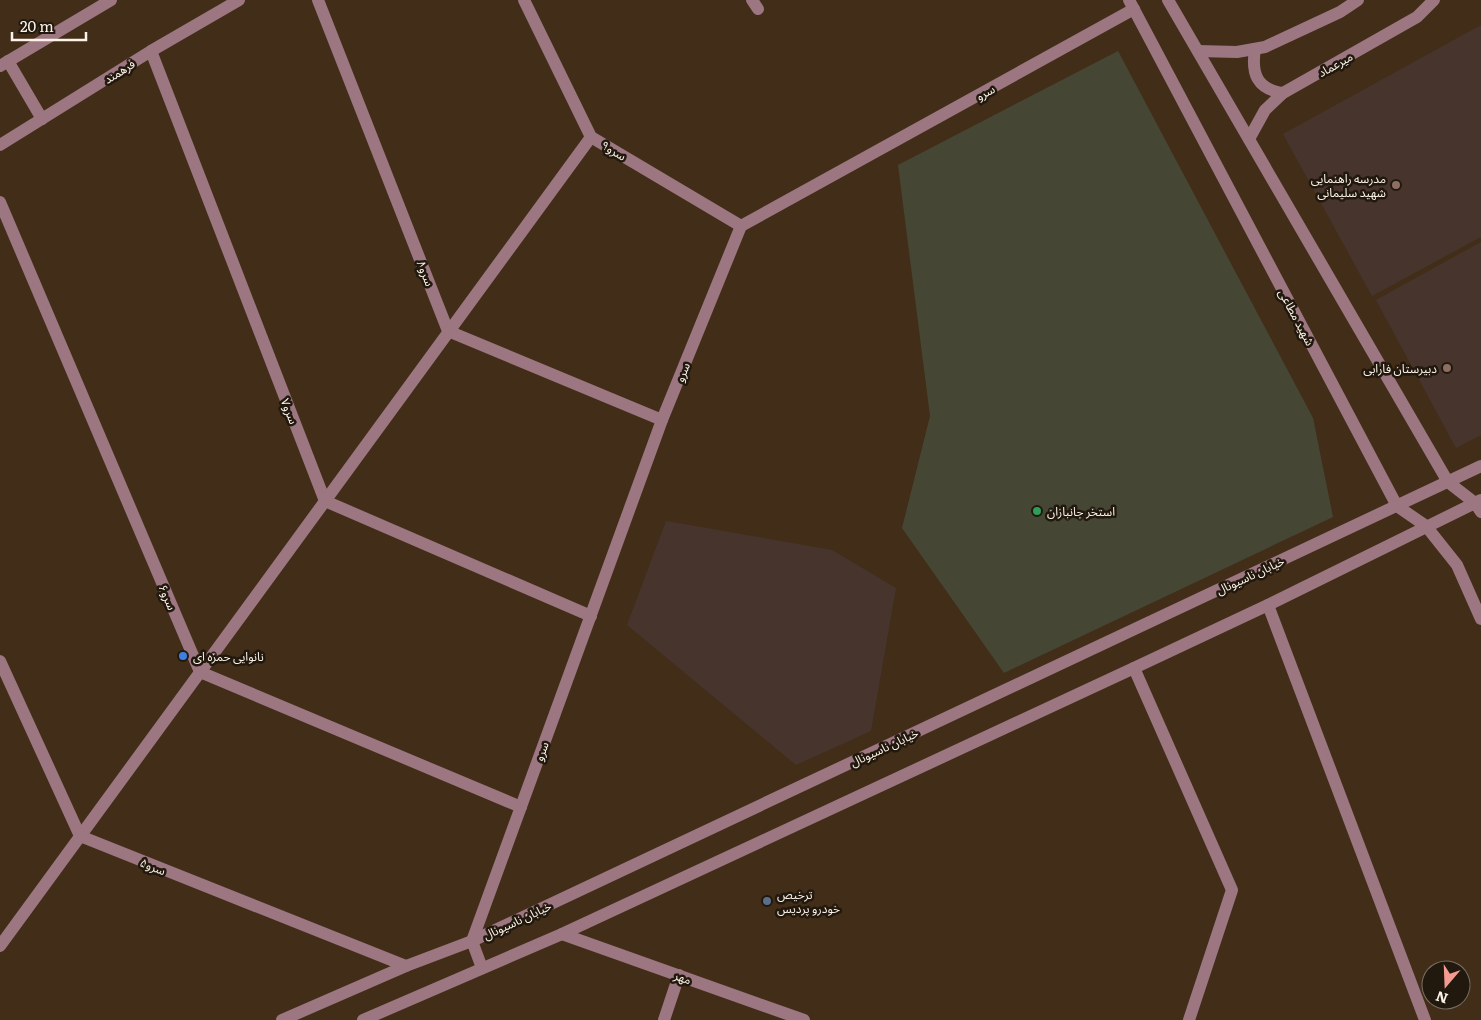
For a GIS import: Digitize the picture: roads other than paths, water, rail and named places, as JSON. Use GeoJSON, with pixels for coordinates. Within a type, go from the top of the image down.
{"type":"FeatureCollection","features":[{"type":"Feature","properties":{"kind":"street"},"geometry":{"type":"LineString","coordinates":[[42,119],[4,63],[111,0]]}},
{"type":"Feature","properties":{"kind":"street","name":"فرهمند"},"geometry":{"type":"LineString","coordinates":[[0,145],[239,0]]}},
{"type":"Feature","properties":{"kind":"street","name":"سرو۸"},"geometry":{"type":"LineString","coordinates":[[318,0],[448,331]]}},
{"type":"Feature","properties":{"kind":"street","name":"سرو۹"},"geometry":{"type":"LineString","coordinates":[[524,0],[591,137],[741,226]]}},
{"type":"Feature","properties":{"kind":"street"},"geometry":{"type":"LineString","coordinates":[[1168,0],[1448,482],[1479,505]]}},
{"type":"Feature","properties":{"kind":"street"},"geometry":{"type":"LineString","coordinates":[[1198,51],[1237,52],[1265,47],[1340,12],[1358,0]]}},
{"type":"Feature","properties":{"kind":"street","name":"میرعماد"},"geometry":{"type":"LineString","coordinates":[[1249,140],[1265,110],[1282,93],[1417,17],[1434,0]]}},
{"type":"Feature","properties":{"kind":"street","name":"سرو"},"geometry":{"type":"LineString","coordinates":[[472,941],[662,420],[741,226],[1132,4]]}},
{"type":"Feature","properties":{"kind":"street","name":"شهید مطاعی"},"geometry":{"type":"LineString","coordinates":[[1132,4],[1397,506],[1426,526],[1457,565],[1481,619]]}},
{"type":"Feature","properties":{"kind":"street"},"geometry":{"type":"LineString","coordinates":[[1255,49],[1254,72],[1259,82],[1271,91],[1282,93]]}},
{"type":"Feature","properties":{"kind":"street","name":"سرو۷"},"geometry":{"type":"LineString","coordinates":[[151,52],[325,501]]}},
{"type":"Feature","properties":{"kind":"street"},"geometry":{"type":"LineString","coordinates":[[0,946],[591,137]]}},
{"type":"Feature","properties":{"kind":"street","name":"سرو۶"},"geometry":{"type":"LineString","coordinates":[[0,202],[200,672]]}},
{"type":"Feature","properties":{"kind":"street"},"geometry":{"type":"LineString","coordinates":[[448,331],[662,420]]}},
{"type":"Feature","properties":{"kind":"street","name":"خیابان ناسیونال"},"geometry":{"type":"LineString","coordinates":[[282,1020],[406,966],[472,941],[1481,466]]}},
{"type":"Feature","properties":{"kind":"street"},"geometry":{"type":"LineString","coordinates":[[325,501],[591,616]]}},
{"type":"Feature","properties":{"kind":"street"},"geometry":{"type":"LineString","coordinates":[[363,1020],[562,934],[1268,605],[1426,526],[1479,505]]}},
{"type":"Feature","properties":{"kind":"street"},"geometry":{"type":"LineString","coordinates":[[1268,605],[1425,1020]]}},
{"type":"Feature","properties":{"kind":"street"},"geometry":{"type":"LineString","coordinates":[[0,661],[80,836]]}},
{"type":"Feature","properties":{"kind":"street"},"geometry":{"type":"LineString","coordinates":[[1134,668],[1232,890],[1189,1020]]}},
{"type":"Feature","properties":{"kind":"street"},"geometry":{"type":"LineString","coordinates":[[200,672],[520,807]]}},
{"type":"Feature","properties":{"kind":"street","name":"سرو۵"},"geometry":{"type":"LineString","coordinates":[[80,836],[406,966]]}},
{"type":"Feature","properties":{"kind":"street","name":"مهر"},"geometry":{"type":"LineString","coordinates":[[562,934],[800,1019]]}},
{"type":"Feature","properties":{"kind":"street"},"geometry":{"type":"LineString","coordinates":[[472,941],[482,968]]}},
{"type":"Feature","properties":{"kind":"street"},"geometry":{"type":"LineString","coordinates":[[664,1020],[678,975]]}},
{"type":"Feature","properties":{"kind":"place","name":"مدرسه راهنمایی شهید سلیمانی"},"geometry":{"type":"Point","coordinates":[1396,185]}},
{"type":"Feature","properties":{"kind":"place","name":"دبیرستان فارابی"},"geometry":{"type":"Point","coordinates":[1447,368]}},
{"type":"Feature","properties":{"kind":"place","name":"استخر جانبازان"},"geometry":{"type":"Point","coordinates":[1037,511]}},
{"type":"Feature","properties":{"kind":"place","name":"نانوایی حمزه ای"},"geometry":{"type":"Point","coordinates":[183,656]}},
{"type":"Feature","properties":{"kind":"place","name":"ترخیص خودرو پردیس"},"geometry":{"type":"Point","coordinates":[767,901]}}]}
